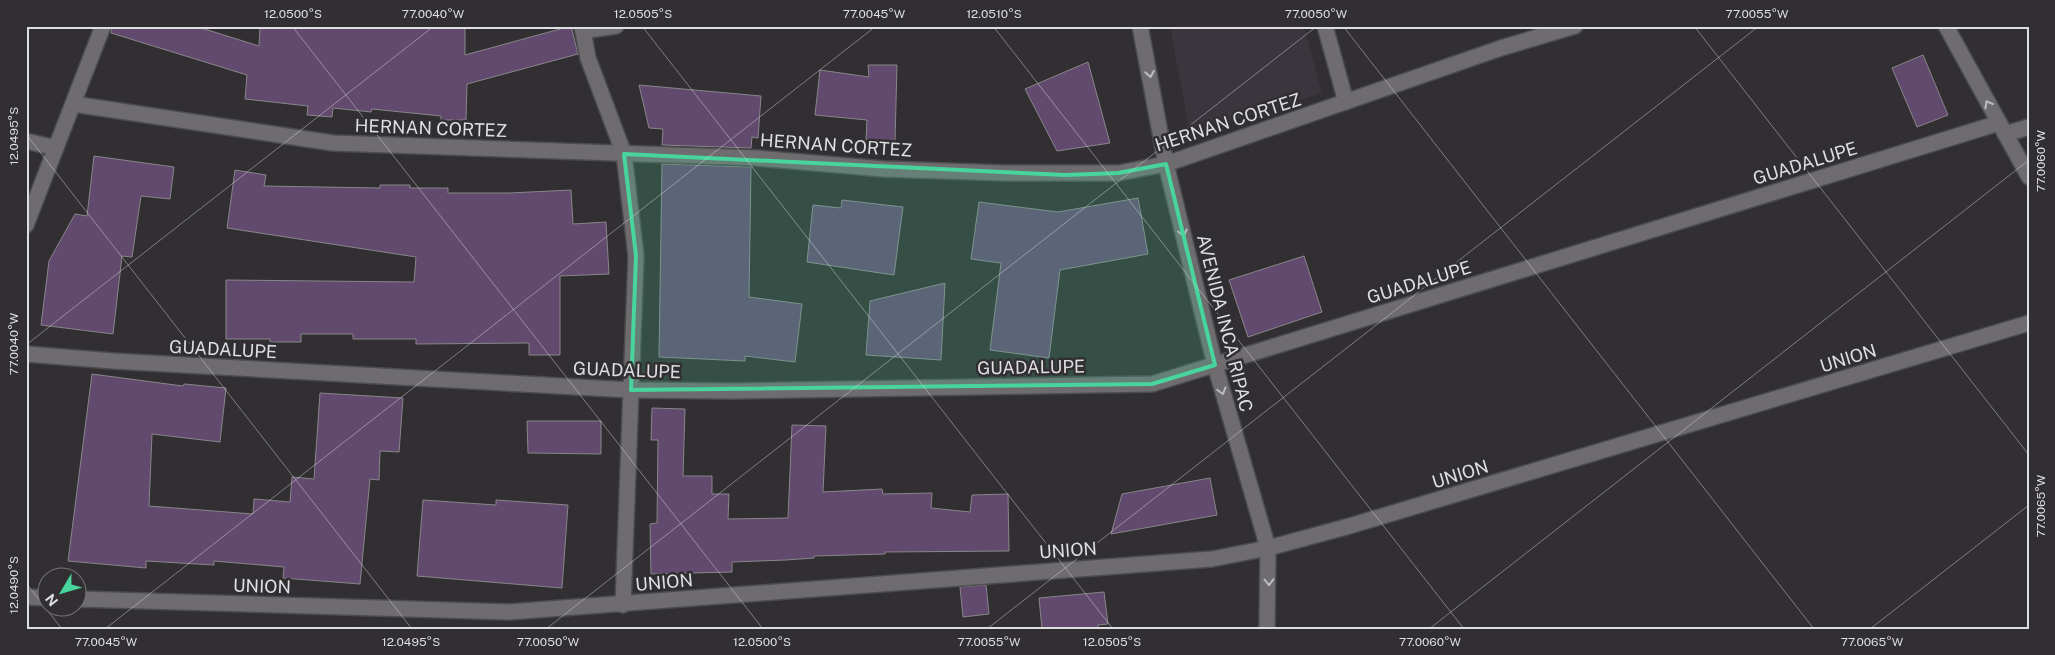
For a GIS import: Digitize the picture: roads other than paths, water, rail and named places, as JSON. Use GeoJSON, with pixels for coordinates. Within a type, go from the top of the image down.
{"type":"FeatureCollection","features":[{"type":"Feature","properties":{"kind":"street"},"geometry":{"type":"LineString","coordinates":[[26,225],[103,26]]}},
{"type":"Feature","properties":{"kind":"street"},"geometry":{"type":"LineString","coordinates":[[616,26],[583,29],[588,58],[624,154],[636,256],[623,605]]}},
{"type":"Feature","properties":{"kind":"street","name":"AVENIDA INCA RIPAC"},"geometry":{"type":"LineString","coordinates":[[1140,26],[1166,164],[1215,365],[1268,548],[1267,629]]}},
{"type":"Feature","properties":{"kind":"street"},"geometry":{"type":"LineString","coordinates":[[1325,26],[1346,102]]}},
{"type":"Feature","properties":{"kind":"street","name":"HERNAN CORTEZ"},"geometry":{"type":"LineString","coordinates":[[73,104],[333,143],[757,158],[884,169],[1065,175],[1118,173],[1166,164],[1501,48],[1576,26]]}},
{"type":"Feature","properties":{"kind":"street"},"geometry":{"type":"LineString","coordinates":[[1946,26],[2029,177]]}},
{"type":"Feature","properties":{"kind":"street","name":"GUADALUPE"},"geometry":{"type":"LineString","coordinates":[[26,354],[123,362],[631,390],[732,391],[1152,384],[2002,128],[2029,127]]}},
{"type":"Feature","properties":{"kind":"street"},"geometry":{"type":"LineString","coordinates":[[26,141],[56,148]]}},
{"type":"Feature","properties":{"kind":"street","name":"UNION"},"geometry":{"type":"LineString","coordinates":[[88,599],[508,612],[623,605],[766,591],[1212,559],[1268,548],[1346,527],[2029,323]]}}]}
